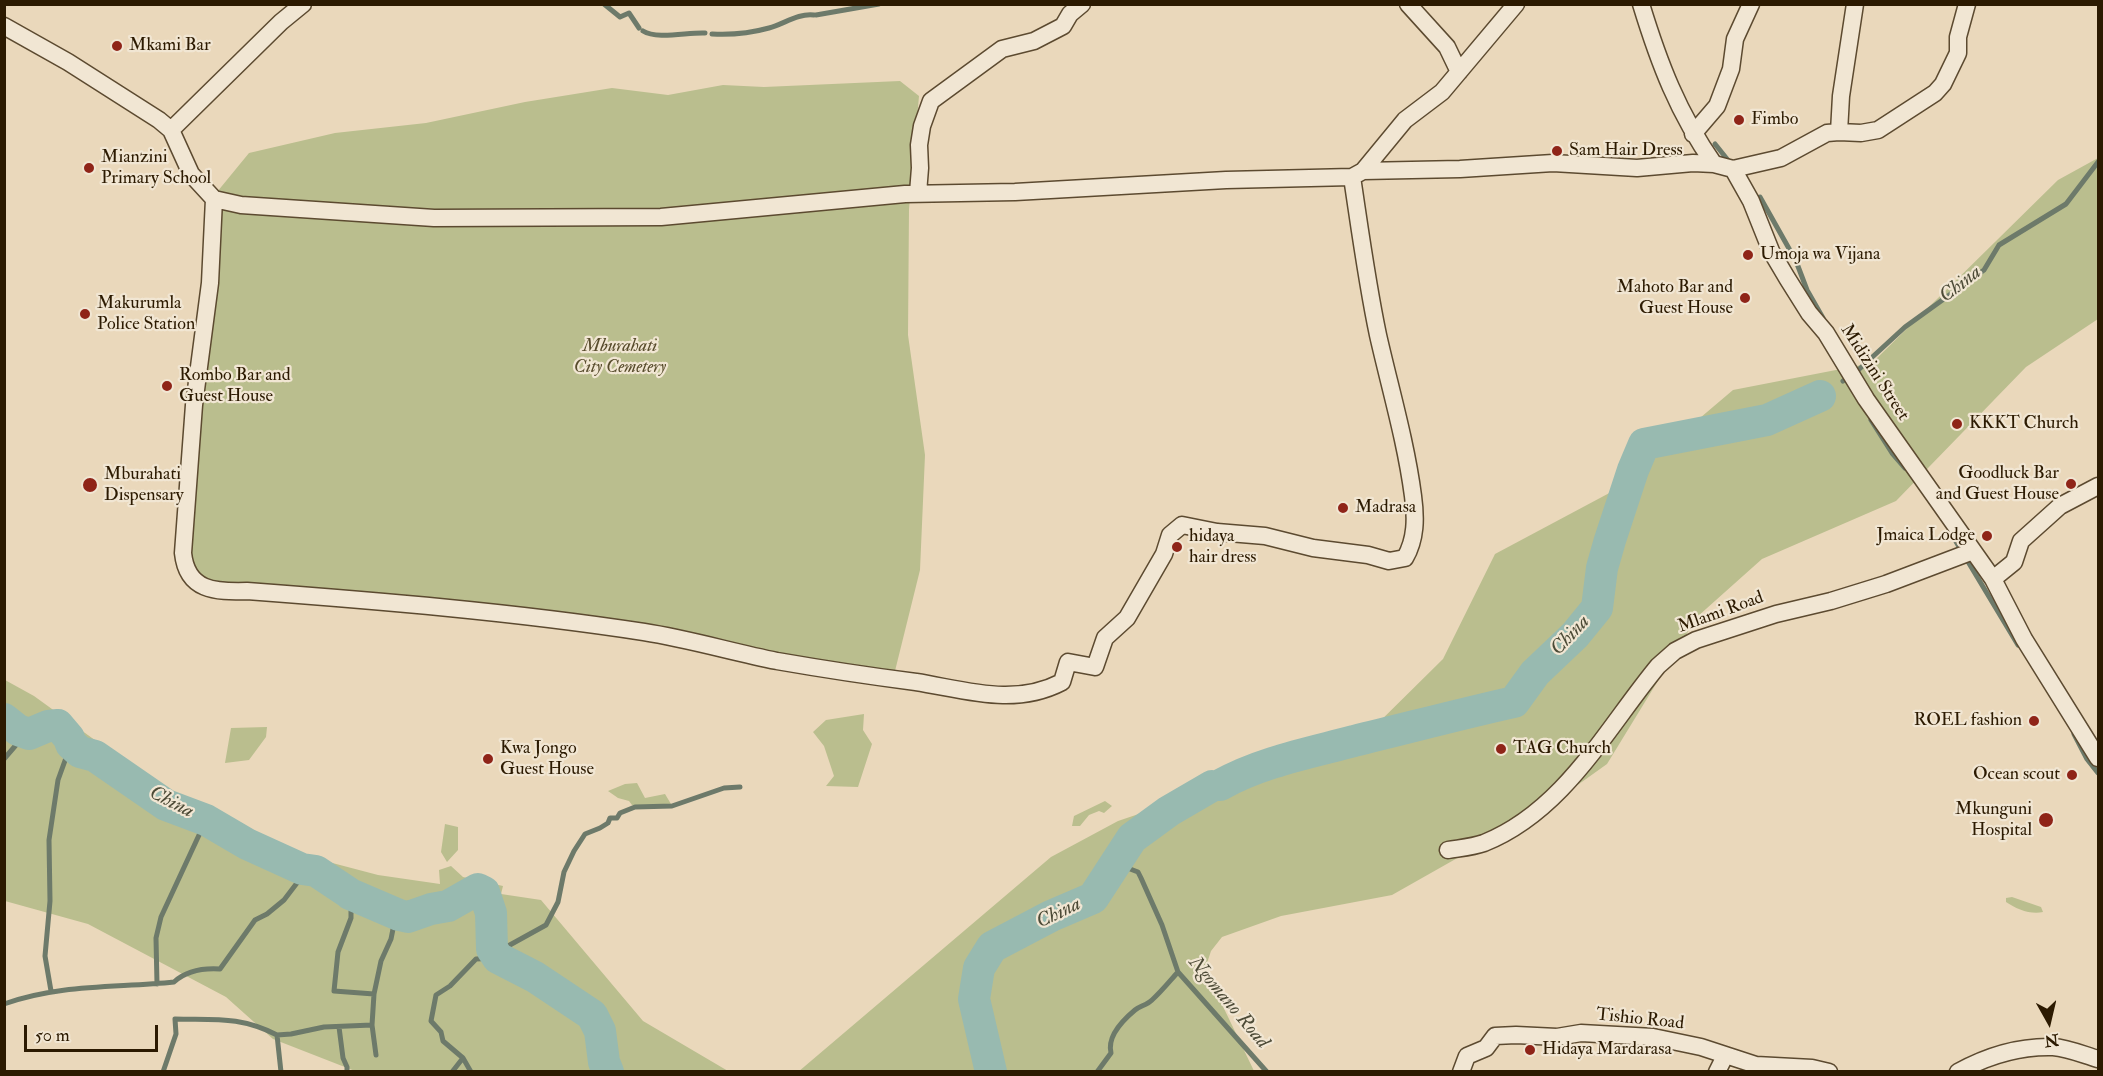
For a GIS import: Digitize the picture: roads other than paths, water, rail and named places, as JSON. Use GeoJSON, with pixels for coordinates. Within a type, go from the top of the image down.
{"type":"FeatureCollection","features":[{"type":"Feature","properties":{"kind":"street"},"geometry":{"type":"LineString","coordinates":[[171,130],[281,22],[303,4]]}},
{"type":"Feature","properties":{"kind":"street"},"geometry":{"type":"LineString","coordinates":[[918,193],[919,145],[922,126],[931,101],[1002,49],[1034,41],[1063,26],[1082,4]]}},
{"type":"Feature","properties":{"kind":"street"},"geometry":{"type":"LineString","coordinates":[[1408,4],[1447,47],[1459,72]]}},
{"type":"Feature","properties":{"kind":"street"},"geometry":{"type":"LineString","coordinates":[[214,199],[210,283],[194,405],[183,553],[184,566],[189,576],[197,583],[210,589],[226,591],[381,601],[646,632],[818,668],[921,683],[969,693],[1029,695],[1047,690],[1062,682],[1068,662],[1095,667],[1105,638],[1127,618],[1164,554],[1170,534],[1182,525],[1216,532],[1265,536],[1313,548],[1368,555],[1389,561],[1405,558],[1413,539],[1413,497],[1372,301],[1358,174],[1406,120],[1442,92],[1516,4]]}},
{"type":"Feature","properties":{"kind":"street"},"geometry":{"type":"LineString","coordinates":[[1641,4],[1670,89],[1693,134],[1713,164]]}},
{"type":"Feature","properties":{"kind":"street"},"geometry":{"type":"LineString","coordinates":[[1693,134],[1718,106],[1731,69],[1736,39],[1750,4]]}},
{"type":"Feature","properties":{"kind":"street"},"geometry":{"type":"LineString","coordinates":[[1839,132],[1841,96],[1855,4]]}},
{"type":"Feature","properties":{"kind":"street"},"geometry":{"type":"LineString","coordinates":[[4,26],[68,62],[159,120],[171,130],[191,174],[214,199],[241,205],[434,218],[649,218],[918,193],[1015,192],[1553,164],[1637,168],[1693,163],[1713,164],[1732,169],[1781,158],[1827,133],[1861,133],[1878,130],[1935,93],[1943,84],[1958,53],[1958,37],[1967,4]]}},
{"type":"Feature","properties":{"kind":"street","name":"Midizini Street"},"geometry":{"type":"LineString","coordinates":[[1732,169],[1751,201],[1771,251],[1787,278],[1809,313],[1826,333],[1866,399],[1993,579],[2024,639],[2098,758]]}},
{"type":"Feature","properties":{"kind":"street"},"geometry":{"type":"LineString","coordinates":[[1993,579],[2014,562],[2021,541],[2060,506],[2098,486]]}},
{"type":"Feature","properties":{"kind":"street","name":"Mlami Road"},"geometry":{"type":"LineString","coordinates":[[1448,850],[1482,844],[1515,827],[1550,802],[1572,778],[1658,666],[1675,651],[1706,637],[1776,614],[1831,601],[1886,584],[1973,551]]}},
{"type":"Feature","properties":{"kind":"street","name":"Tishio Road"},"geometry":{"type":"LineString","coordinates":[[1461,1071],[1467,1056],[1486,1048],[1493,1037],[1499,1035],[1557,1037],[1581,1033],[1622,1034],[1672,1041],[1701,1047],[1756,1065],[1830,1071]]}},
{"type":"Feature","properties":{"kind":"street"},"geometry":{"type":"LineString","coordinates":[[1958,1071],[2004,1052],[2037,1048],[2054,1047],[2098,1059]]}},
{"type":"Feature","properties":{"kind":"street"},"geometry":{"type":"LineString","coordinates":[[1717,1071],[1725,1056]]}},
{"type":"Feature","properties":{"kind":"waterway"},"geometry":{"type":"LineString","coordinates":[[604,4],[620,17],[629,13],[639,28]]}},
{"type":"Feature","properties":{"kind":"waterway"},"geometry":{"type":"LineString","coordinates":[[816,15],[879,4]]}},
{"type":"Feature","properties":{"kind":"waterway"},"geometry":{"type":"LineString","coordinates":[[712,34],[755,31],[802,16],[814,15]]}},
{"type":"Feature","properties":{"kind":"waterway"},"geometry":{"type":"LineString","coordinates":[[643,31],[656,35],[705,33]]}},
{"type":"Feature","properties":{"kind":"waterway"},"geometry":{"type":"LineString","coordinates":[[1715,144],[1731,164]]}},
{"type":"Feature","properties":{"kind":"waterway","name":"China"},"geometry":{"type":"LineString","coordinates":[[1843,381],[1855,373],[1905,327],[1984,270],[1999,245],[2066,204],[2098,162]]}},
{"type":"Feature","properties":{"kind":"waterway"},"geometry":{"type":"LineString","coordinates":[[1760,197],[1796,261],[1807,290],[1823,318]]}},
{"type":"Feature","properties":{"kind":"waterway","name":"China"},"geometry":{"type":"LineString","coordinates":[[1220,785],[1252,770],[1286,759],[1514,702],[1535,673],[1575,635],[1597,608],[1602,568],[1610,540],[1644,444],[1767,420],[1820,396]]}},
{"type":"Feature","properties":{"kind":"waterway"},"geometry":{"type":"LineString","coordinates":[[1871,420],[1892,453],[1905,468]]}},
{"type":"Feature","properties":{"kind":"waterway"},"geometry":{"type":"LineString","coordinates":[[1952,535],[2018,645]]}},
{"type":"Feature","properties":{"kind":"waterway","name":"China"},"geometry":{"type":"LineString","coordinates":[[4,719],[18,730],[29,734],[48,726],[58,725],[71,744],[80,752],[95,756],[166,805],[206,820],[247,844],[302,869],[316,871],[349,893]]}},
{"type":"Feature","properties":{"kind":"waterway"},"geometry":{"type":"LineString","coordinates":[[4,759],[16,745],[18,730]]}},
{"type":"Feature","properties":{"kind":"waterway"},"geometry":{"type":"LineString","coordinates":[[2074,734],[2087,759],[2098,773]]}},
{"type":"Feature","properties":{"kind":"waterway"},"geometry":{"type":"LineString","coordinates":[[51,991],[45,956],[50,901],[49,840],[58,780],[71,744]]}},
{"type":"Feature","properties":{"kind":"waterway","name":"China"},"geometry":{"type":"LineString","coordinates":[[991,1072],[974,999],[979,968],[992,947],[1051,916],[1093,898],[1132,838],[1169,811],[1212,786]]}},
{"type":"Feature","properties":{"kind":"waterway"},"geometry":{"type":"LineString","coordinates":[[492,949],[508,946],[546,925],[558,902],[564,872],[585,834],[608,823],[610,818],[617,818],[620,813],[635,807],[672,806],[724,788],[740,787]]}},
{"type":"Feature","properties":{"kind":"waterway"},"geometry":{"type":"LineString","coordinates":[[157,984],[156,938],[161,917],[206,820]]}},
{"type":"Feature","properties":{"kind":"waterway","name":"Ngomano Road"},"geometry":{"type":"LineString","coordinates":[[1117,864],[1138,872],[1162,925],[1178,972],[1267,1072]]}},
{"type":"Feature","properties":{"kind":"waterway"},"geometry":{"type":"LineString","coordinates":[[4,1004],[67,990],[174,982],[196,971],[220,969],[255,920],[267,914],[284,900],[300,879],[302,869]]}},
{"type":"Feature","properties":{"kind":"waterway","name":"China"},"geometry":{"type":"LineString","coordinates":[[350,894],[408,917],[448,906],[478,889],[484,892],[491,913],[492,949],[498,958],[535,977],[592,1015],[600,1031],[604,1062],[608,1072]]}},
{"type":"Feature","properties":{"kind":"waterway"},"geometry":{"type":"LineString","coordinates":[[351,894],[351,918],[338,952],[334,991],[374,994]]}},
{"type":"Feature","properties":{"kind":"waterway"},"geometry":{"type":"LineString","coordinates":[[281,1072],[277,1035],[324,1027],[372,1025],[374,994],[381,961],[391,939],[396,914]]}},
{"type":"Feature","properties":{"kind":"waterway"},"geometry":{"type":"LineString","coordinates":[[452,1072],[463,1058],[443,1041],[441,1032],[431,1021],[436,995],[450,986],[476,959],[498,958]]}},
{"type":"Feature","properties":{"kind":"waterway"},"geometry":{"type":"LineString","coordinates":[[1097,1072],[1111,1053],[1111,1041],[1121,1024],[1135,1010],[1152,1000],[1178,972]]}},
{"type":"Feature","properties":{"kind":"waterway"},"geometry":{"type":"LineString","coordinates":[[163,1072],[176,1034],[175,1019],[215,1019],[239,1022],[277,1035]]}},
{"type":"Feature","properties":{"kind":"waterway"},"geometry":{"type":"LineString","coordinates":[[372,1025],[376,1055]]}},
{"type":"Feature","properties":{"kind":"waterway"},"geometry":{"type":"LineString","coordinates":[[339,1027],[347,1072]]}},
{"type":"Feature","properties":{"kind":"waterway"},"geometry":{"type":"LineString","coordinates":[[463,1058],[471,1072]]}},
{"type":"Feature","properties":{"kind":"place","name":"Mkami Bar"},"geometry":{"type":"Point","coordinates":[117,46]}},
{"type":"Feature","properties":{"kind":"place","name":"Fimbo"},"geometry":{"type":"Point","coordinates":[1739,120]}},
{"type":"Feature","properties":{"kind":"place","name":"Sam Hair Dress"},"geometry":{"type":"Point","coordinates":[1557,151]}},
{"type":"Feature","properties":{"kind":"place","name":"Mianzini Primary School"},"geometry":{"type":"Point","coordinates":[89,168]}},
{"type":"Feature","properties":{"kind":"place","name":"Umoja wa Vijana"},"geometry":{"type":"Point","coordinates":[1748,255]}},
{"type":"Feature","properties":{"kind":"place","name":"Mahoto Bar and Guest House"},"geometry":{"type":"Point","coordinates":[1745,298]}},
{"type":"Feature","properties":{"kind":"place","name":"Makurumla Police Station"},"geometry":{"type":"Point","coordinates":[85,314]}},
{"type":"Feature","properties":{"kind":"place","name":"Rombo Bar and Guest House"},"geometry":{"type":"Point","coordinates":[167,386]}},
{"type":"Feature","properties":{"kind":"place","name":"KKKT Church"},"geometry":{"type":"Point","coordinates":[1957,424]}},
{"type":"Feature","properties":{"kind":"place","name":"Goodluck Bar and Guest House"},"geometry":{"type":"Point","coordinates":[2071,484]}},
{"type":"Feature","properties":{"kind":"place","name":"Mburahati Dispensary"},"geometry":{"type":"Point","coordinates":[90,485]}},
{"type":"Feature","properties":{"kind":"place","name":"Madrasa"},"geometry":{"type":"Point","coordinates":[1343,508]}},
{"type":"Feature","properties":{"kind":"place","name":"Jmaica Lodge"},"geometry":{"type":"Point","coordinates":[1987,536]}},
{"type":"Feature","properties":{"kind":"place","name":"hidaya hair dress"},"geometry":{"type":"Point","coordinates":[1177,547]}},
{"type":"Feature","properties":{"kind":"place","name":"ROEL fashion"},"geometry":{"type":"Point","coordinates":[2034,721]}},
{"type":"Feature","properties":{"kind":"place","name":"TAG Church"},"geometry":{"type":"Point","coordinates":[1501,749]}},
{"type":"Feature","properties":{"kind":"place","name":"Kwa Jongo Guest House"},"geometry":{"type":"Point","coordinates":[488,759]}},
{"type":"Feature","properties":{"kind":"place","name":"Ocean scout"},"geometry":{"type":"Point","coordinates":[2072,775]}},
{"type":"Feature","properties":{"kind":"place","name":"Mkunguni Hospital"},"geometry":{"type":"Point","coordinates":[2046,820]}},
{"type":"Feature","properties":{"kind":"place","name":"Hidaya Mardarasa"},"geometry":{"type":"Point","coordinates":[1530,1050]}},
{"type":"Feature","properties":{"kind":"park label","name":"Mburahati City Cemetery"},"geometry":{"type":"Point","coordinates":[620,357]}}]}
